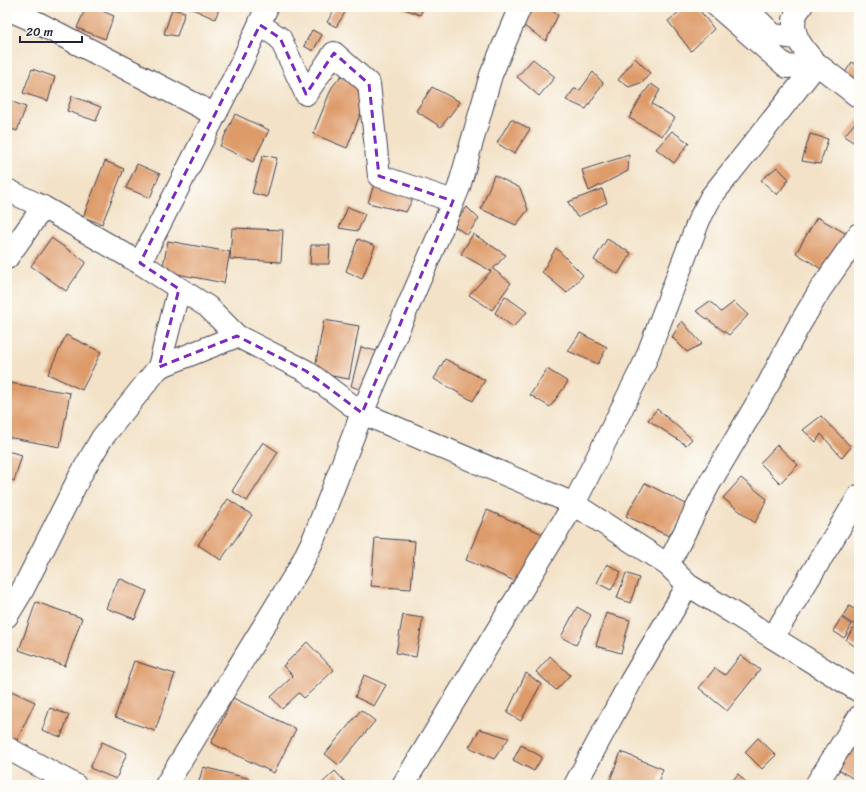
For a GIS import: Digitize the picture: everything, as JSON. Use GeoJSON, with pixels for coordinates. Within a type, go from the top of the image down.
{"type":"FeatureCollection","features":[{"type":"Feature","properties":{"kind":"street"},"geometry":{"type":"LineString","coordinates":[[166,785],[300,567],[314,538],[362,413],[453,201],[491,76],[520,7]]}},
{"type":"Feature","properties":{"kind":"street"},"geometry":{"type":"LineString","coordinates":[[718,7],[787,67],[817,64]]}},
{"type":"Feature","properties":{"kind":"street"},"geometry":{"type":"LineString","coordinates":[[745,7],[773,35],[797,38]]}},
{"type":"Feature","properties":{"kind":"street"},"geometry":{"type":"LineString","coordinates":[[801,7],[797,10],[794,23],[797,38],[804,51],[817,64],[859,97]]}},
{"type":"Feature","properties":{"kind":"street"},"geometry":{"type":"LineString","coordinates":[[7,10],[36,22],[214,114]]}},
{"type":"Feature","properties":{"kind":"street"},"geometry":{"type":"LineString","coordinates":[[140,263],[263,16],[280,38],[306,94],[334,53],[369,84],[379,176],[453,201]]}},
{"type":"Feature","properties":{"kind":"street"},"geometry":{"type":"LineString","coordinates":[[403,785],[574,504],[644,364],[700,220],[711,197],[817,64]]}},
{"type":"Feature","properties":{"kind":"street"},"geometry":{"type":"LineString","coordinates":[[7,190],[43,207],[140,263],[208,307],[237,336],[306,371],[362,413],[574,504],[668,565],[688,585],[859,691]]}},
{"type":"Feature","properties":{"kind":"street"},"geometry":{"type":"LineString","coordinates":[[7,258],[43,207]]}},
{"type":"Feature","properties":{"kind":"street"},"geometry":{"type":"LineString","coordinates":[[668,565],[708,486],[769,383],[797,329],[859,234]]}},
{"type":"Feature","properties":{"kind":"street"},"geometry":{"type":"LineString","coordinates":[[7,616],[21,593],[80,476],[102,438],[159,367],[179,289]]}},
{"type":"Feature","properties":{"kind":"street"},"geometry":{"type":"LineString","coordinates":[[159,367],[237,336]]}},
{"type":"Feature","properties":{"kind":"street"},"geometry":{"type":"LineString","coordinates":[[773,637],[859,496]]}},
{"type":"Feature","properties":{"kind":"street"},"geometry":{"type":"LineString","coordinates":[[575,785],[631,681],[688,585]]}},
{"type":"Feature","properties":{"kind":"street"},"geometry":{"type":"LineString","coordinates":[[816,785],[859,717]]}},
{"type":"Feature","properties":{"kind":"street"},"geometry":{"type":"LineString","coordinates":[[7,748],[75,785]]}},
{"type":"Feature","properties":{"kind":"highlighted area"},"geometry":{"type":"Polygon","coordinates":[[[260,25],[280,38],[306,94],[334,53],[369,84],[379,176],[453,201],[362,413],[306,371],[237,336],[159,367],[179,289],[140,263],[260,25]]]}},
{"type":"Feature","properties":{"kind":"building"},"geometry":{"type":"Polygon","coordinates":[[[86,7],[93,7],[114,16],[105,39],[77,28],[86,7]]]}},
{"type":"Feature","properties":{"kind":"building"},"geometry":{"type":"Polygon","coordinates":[[[188,7],[220,7],[215,19],[188,7]]]}},
{"type":"Feature","properties":{"kind":"building"},"geometry":{"type":"Polygon","coordinates":[[[336,7],[346,11],[336,27],[327,22],[336,7]]]}},
{"type":"Feature","properties":{"kind":"building"},"geometry":{"type":"Polygon","coordinates":[[[400,7],[424,7],[420,15],[400,7]]]}},
{"type":"Feature","properties":{"kind":"building"},"geometry":{"type":"Polygon","coordinates":[[[531,7],[547,7],[558,15],[546,41],[521,24],[531,7]]]}},
{"type":"Feature","properties":{"kind":"building"},"geometry":{"type":"Polygon","coordinates":[[[685,7],[697,7],[714,29],[691,51],[668,21],[685,7]]]}},
{"type":"Feature","properties":{"kind":"building"},"geometry":{"type":"Polygon","coordinates":[[[172,9],[185,12],[177,36],[164,34],[172,9]]]}},
{"type":"Feature","properties":{"kind":"building"},"geometry":{"type":"Polygon","coordinates":[[[312,30],[322,35],[313,51],[304,46],[312,30]]]}},
{"type":"Feature","properties":{"kind":"building"},"geometry":{"type":"Polygon","coordinates":[[[635,58],[650,73],[643,82],[629,87],[618,80],[635,58]]]}},
{"type":"Feature","properties":{"kind":"building"},"geometry":{"type":"Polygon","coordinates":[[[533,59],[555,77],[539,96],[517,77],[533,59]]]}},
{"type":"Feature","properties":{"kind":"building"},"geometry":{"type":"Polygon","coordinates":[[[852,62],[859,67],[859,87],[843,76],[852,62]]]}},
{"type":"Feature","properties":{"kind":"building"},"geometry":{"type":"Polygon","coordinates":[[[32,69],[55,77],[48,101],[23,93],[32,69]]]}},
{"type":"Feature","properties":{"kind":"building"},"geometry":{"type":"Polygon","coordinates":[[[593,72],[603,83],[586,109],[566,100],[574,89],[580,90],[593,72]]]}},
{"type":"Feature","properties":{"kind":"building"},"geometry":{"type":"Polygon","coordinates":[[[341,76],[363,88],[362,110],[347,148],[313,134],[332,87],[341,76]]]}},
{"type":"Feature","properties":{"kind":"building"},"geometry":{"type":"Polygon","coordinates":[[[651,84],[660,90],[652,104],[675,118],[662,136],[629,118],[641,97],[651,84]]]}},
{"type":"Feature","properties":{"kind":"building"},"geometry":{"type":"Polygon","coordinates":[[[432,87],[460,102],[441,127],[416,111],[432,87]]]}},
{"type":"Feature","properties":{"kind":"building"},"geometry":{"type":"Polygon","coordinates":[[[72,96],[101,107],[96,121],[67,111],[72,96]]]}},
{"type":"Feature","properties":{"kind":"building"},"geometry":{"type":"Polygon","coordinates":[[[7,100],[26,107],[17,131],[7,127],[7,100]]]}},
{"type":"Feature","properties":{"kind":"building"},"geometry":{"type":"Polygon","coordinates":[[[235,114],[269,130],[253,162],[220,146],[235,114]]]}},
{"type":"Feature","properties":{"kind":"building"},"geometry":{"type":"Polygon","coordinates":[[[859,118],[859,146],[844,136],[859,118]]]}},
{"type":"Feature","properties":{"kind":"building"},"geometry":{"type":"Polygon","coordinates":[[[511,119],[530,129],[514,154],[497,143],[511,119]]]}},
{"type":"Feature","properties":{"kind":"building"},"geometry":{"type":"Polygon","coordinates":[[[672,131],[689,143],[674,163],[656,149],[672,131]]]}},
{"type":"Feature","properties":{"kind":"building"},"geometry":{"type":"Polygon","coordinates":[[[810,134],[828,139],[820,164],[802,161],[810,134]]]}},
{"type":"Feature","properties":{"kind":"building"},"geometry":{"type":"Polygon","coordinates":[[[263,155],[277,158],[267,197],[252,193],[263,155]]]}},
{"type":"Feature","properties":{"kind":"building"},"geometry":{"type":"Polygon","coordinates":[[[629,155],[628,171],[589,191],[582,170],[629,155]]]}},
{"type":"Feature","properties":{"kind":"building"},"geometry":{"type":"Polygon","coordinates":[[[105,161],[124,169],[102,224],[83,217],[105,161]]]}},
{"type":"Feature","properties":{"kind":"building"},"geometry":{"type":"Polygon","coordinates":[[[137,164],[160,174],[150,198],[126,188],[137,164]]]}},
{"type":"Feature","properties":{"kind":"building"},"geometry":{"type":"Polygon","coordinates":[[[777,167],[789,179],[777,195],[761,180],[777,167]]]}},
{"type":"Feature","properties":{"kind":"building"},"geometry":{"type":"Polygon","coordinates":[[[494,175],[520,188],[528,210],[516,225],[481,209],[494,175]]]}},
{"type":"Feature","properties":{"kind":"building"},"geometry":{"type":"Polygon","coordinates":[[[376,178],[414,196],[406,212],[368,203],[376,178]]]}},
{"type":"Feature","properties":{"kind":"building"},"geometry":{"type":"Polygon","coordinates":[[[602,189],[607,203],[577,217],[568,202],[602,189]]]}},
{"type":"Feature","properties":{"kind":"building"},"geometry":{"type":"Polygon","coordinates":[[[348,207],[365,214],[358,231],[339,228],[348,207]]]}},
{"type":"Feature","properties":{"kind":"building"},"geometry":{"type":"Polygon","coordinates":[[[467,207],[479,219],[467,235],[453,225],[467,207]]]}},
{"type":"Feature","properties":{"kind":"building"},"geometry":{"type":"Polygon","coordinates":[[[817,217],[852,237],[826,272],[796,253],[817,217]]]}},
{"type":"Feature","properties":{"kind":"building"},"geometry":{"type":"Polygon","coordinates":[[[232,228],[283,230],[281,262],[230,259],[232,228]]]}},
{"type":"Feature","properties":{"kind":"building"},"geometry":{"type":"Polygon","coordinates":[[[473,234],[506,255],[493,269],[511,283],[492,310],[469,295],[491,271],[461,254],[473,234]]]}},
{"type":"Feature","properties":{"kind":"building"},"geometry":{"type":"Polygon","coordinates":[[[51,238],[86,262],[66,291],[31,266],[51,238]]]}},
{"type":"Feature","properties":{"kind":"building"},"geometry":{"type":"Polygon","coordinates":[[[358,239],[375,246],[362,279],[346,271],[358,239]]]}},
{"type":"Feature","properties":{"kind":"building"},"geometry":{"type":"Polygon","coordinates":[[[607,239],[631,253],[618,274],[594,260],[607,239]]]}},
{"type":"Feature","properties":{"kind":"building"},"geometry":{"type":"Polygon","coordinates":[[[168,241],[230,252],[224,283],[162,271],[168,241]]]}},
{"type":"Feature","properties":{"kind":"building"},"geometry":{"type":"Polygon","coordinates":[[[311,245],[330,245],[329,264],[310,264],[311,245]]]}},
{"type":"Feature","properties":{"kind":"building"},"geometry":{"type":"Polygon","coordinates":[[[556,248],[583,275],[567,293],[542,272],[556,248]]]}},
{"type":"Feature","properties":{"kind":"building"},"geometry":{"type":"Polygon","coordinates":[[[505,296],[527,312],[513,327],[495,313],[505,296]]]}},
{"type":"Feature","properties":{"kind":"building"},"geometry":{"type":"Polygon","coordinates":[[[710,301],[721,312],[734,302],[748,315],[729,335],[696,311],[710,301]]]}},
{"type":"Feature","properties":{"kind":"building"},"geometry":{"type":"Polygon","coordinates":[[[324,320],[359,326],[349,379],[314,373],[324,320]]]}},
{"type":"Feature","properties":{"kind":"building"},"geometry":{"type":"Polygon","coordinates":[[[682,321],[702,344],[687,352],[672,337],[682,321]]]}},
{"type":"Feature","properties":{"kind":"building"},"geometry":{"type":"Polygon","coordinates":[[[580,333],[607,347],[598,364],[568,351],[580,333]]]}},
{"type":"Feature","properties":{"kind":"building"},"geometry":{"type":"Polygon","coordinates":[[[66,335],[101,352],[82,390],[48,374],[66,335]]]}},
{"type":"Feature","properties":{"kind":"building"},"geometry":{"type":"Polygon","coordinates":[[[361,347],[380,352],[366,392],[351,386],[361,347]]]}},
{"type":"Feature","properties":{"kind":"building"},"geometry":{"type":"Polygon","coordinates":[[[445,359],[485,380],[473,401],[434,379],[445,359]]]}},
{"type":"Feature","properties":{"kind":"building"},"geometry":{"type":"Polygon","coordinates":[[[547,369],[568,382],[550,407],[530,395],[547,369]]]}},
{"type":"Feature","properties":{"kind":"building"},"geometry":{"type":"Polygon","coordinates":[[[10,383],[70,393],[60,447],[7,437],[7,397],[10,383]]]}},
{"type":"Feature","properties":{"kind":"building"},"geometry":{"type":"Polygon","coordinates":[[[657,409],[692,439],[686,445],[648,420],[657,409]]]}},
{"type":"Feature","properties":{"kind":"building"},"geometry":{"type":"Polygon","coordinates":[[[821,416],[851,447],[842,458],[821,434],[816,442],[803,430],[821,416]]]}},
{"type":"Feature","properties":{"kind":"building"},"geometry":{"type":"Polygon","coordinates":[[[263,442],[278,452],[247,501],[232,491],[263,442]]]}},
{"type":"Feature","properties":{"kind":"building"},"geometry":{"type":"Polygon","coordinates":[[[777,445],[798,465],[780,483],[760,463],[777,445]]]}},
{"type":"Feature","properties":{"kind":"building"},"geometry":{"type":"Polygon","coordinates":[[[7,451],[22,455],[14,481],[7,479],[7,451]]]}},
{"type":"Feature","properties":{"kind":"building"},"geometry":{"type":"Polygon","coordinates":[[[741,478],[767,499],[755,523],[723,498],[741,478]]]}},
{"type":"Feature","properties":{"kind":"building"},"geometry":{"type":"Polygon","coordinates":[[[645,483],[688,505],[669,536],[626,516],[645,483]]]}},
{"type":"Feature","properties":{"kind":"building"},"geometry":{"type":"Polygon","coordinates":[[[228,499],[252,515],[221,560],[198,545],[228,499]]]}},
{"type":"Feature","properties":{"kind":"building"},"geometry":{"type":"Polygon","coordinates":[[[487,510],[545,535],[524,585],[466,560],[487,510]]]}},
{"type":"Feature","properties":{"kind":"building"},"geometry":{"type":"Polygon","coordinates":[[[375,538],[415,541],[411,589],[371,586],[375,538]]]}},
{"type":"Feature","properties":{"kind":"building"},"geometry":{"type":"Polygon","coordinates":[[[607,564],[621,572],[611,590],[597,583],[607,564]]]}},
{"type":"Feature","properties":{"kind":"building"},"geometry":{"type":"Polygon","coordinates":[[[626,573],[639,578],[630,603],[617,598],[626,573]]]}},
{"type":"Feature","properties":{"kind":"building"},"geometry":{"type":"Polygon","coordinates":[[[119,578],[147,591],[135,619],[106,608],[119,578]]]}},
{"type":"Feature","properties":{"kind":"building"},"geometry":{"type":"Polygon","coordinates":[[[36,602],[82,618],[65,666],[19,650],[36,602]]]}},
{"type":"Feature","properties":{"kind":"building"},"geometry":{"type":"Polygon","coordinates":[[[849,606],[859,612],[859,642],[856,647],[846,640],[855,625],[842,617],[849,606]]]}},
{"type":"Feature","properties":{"kind":"building"},"geometry":{"type":"Polygon","coordinates":[[[577,607],[591,615],[576,645],[561,637],[577,607]]]}},
{"type":"Feature","properties":{"kind":"building"},"geometry":{"type":"Polygon","coordinates":[[[606,613],[630,620],[621,653],[596,646],[606,613]]]}},
{"type":"Feature","properties":{"kind":"building"},"geometry":{"type":"Polygon","coordinates":[[[403,615],[423,618],[416,657],[396,653],[403,615]]]}},
{"type":"Feature","properties":{"kind":"building"},"geometry":{"type":"Polygon","coordinates":[[[841,618],[852,625],[844,638],[833,631],[841,618]]]}},
{"type":"Feature","properties":{"kind":"building"},"geometry":{"type":"Polygon","coordinates":[[[307,642],[334,670],[304,698],[299,693],[282,709],[271,697],[293,676],[283,666],[307,642]]]}},
{"type":"Feature","properties":{"kind":"building"},"geometry":{"type":"Polygon","coordinates":[[[741,655],[760,670],[727,711],[699,688],[715,668],[725,675],[741,655]]]}},
{"type":"Feature","properties":{"kind":"building"},"geometry":{"type":"Polygon","coordinates":[[[550,656],[570,675],[556,690],[536,672],[550,656]]]}},
{"type":"Feature","properties":{"kind":"building"},"geometry":{"type":"Polygon","coordinates":[[[134,661],[175,674],[155,731],[115,717],[134,661]]]}},
{"type":"Feature","properties":{"kind":"building"},"geometry":{"type":"Polygon","coordinates":[[[526,673],[541,684],[521,721],[507,713],[526,673]]]}},
{"type":"Feature","properties":{"kind":"building"},"geometry":{"type":"Polygon","coordinates":[[[364,675],[386,685],[374,706],[355,697],[364,675]]]}},
{"type":"Feature","properties":{"kind":"building"},"geometry":{"type":"Polygon","coordinates":[[[7,689],[35,702],[17,740],[7,735],[7,689]]]}},
{"type":"Feature","properties":{"kind":"building"},"geometry":{"type":"Polygon","coordinates":[[[233,698],[296,729],[274,773],[211,743],[233,698]]]}},
{"type":"Feature","properties":{"kind":"building"},"geometry":{"type":"Polygon","coordinates":[[[50,708],[69,715],[61,737],[42,730],[50,708]]]}},
{"type":"Feature","properties":{"kind":"building"},"geometry":{"type":"Polygon","coordinates":[[[361,710],[375,721],[339,765],[325,754],[361,710]]]}},
{"type":"Feature","properties":{"kind":"building"},"geometry":{"type":"Polygon","coordinates":[[[480,729],[509,738],[494,759],[469,747],[480,729]]]}},
{"type":"Feature","properties":{"kind":"building"},"geometry":{"type":"Polygon","coordinates":[[[758,738],[776,755],[762,769],[745,752],[758,738]]]}},
{"type":"Feature","properties":{"kind":"building"},"geometry":{"type":"Polygon","coordinates":[[[102,742],[127,753],[116,779],[90,768],[102,742]]]}},
{"type":"Feature","properties":{"kind":"building"},"geometry":{"type":"Polygon","coordinates":[[[849,744],[859,750],[859,782],[834,767],[849,744]]]}},
{"type":"Feature","properties":{"kind":"building"},"geometry":{"type":"Polygon","coordinates":[[[521,745],[542,757],[534,771],[513,760],[521,745]]]}},
{"type":"Feature","properties":{"kind":"building"},"geometry":{"type":"Polygon","coordinates":[[[621,752],[663,769],[657,785],[608,785],[621,752]]]}},
{"type":"Feature","properties":{"kind":"building"},"geometry":{"type":"Polygon","coordinates":[[[203,767],[251,779],[249,785],[198,785],[203,767]]]}},
{"type":"Feature","properties":{"kind":"building"},"geometry":{"type":"Polygon","coordinates":[[[335,771],[348,785],[320,785],[335,771]]]}},
{"type":"Feature","properties":{"kind":"building"},"geometry":{"type":"Polygon","coordinates":[[[738,774],[749,785],[729,785],[738,774]]]}}]}
